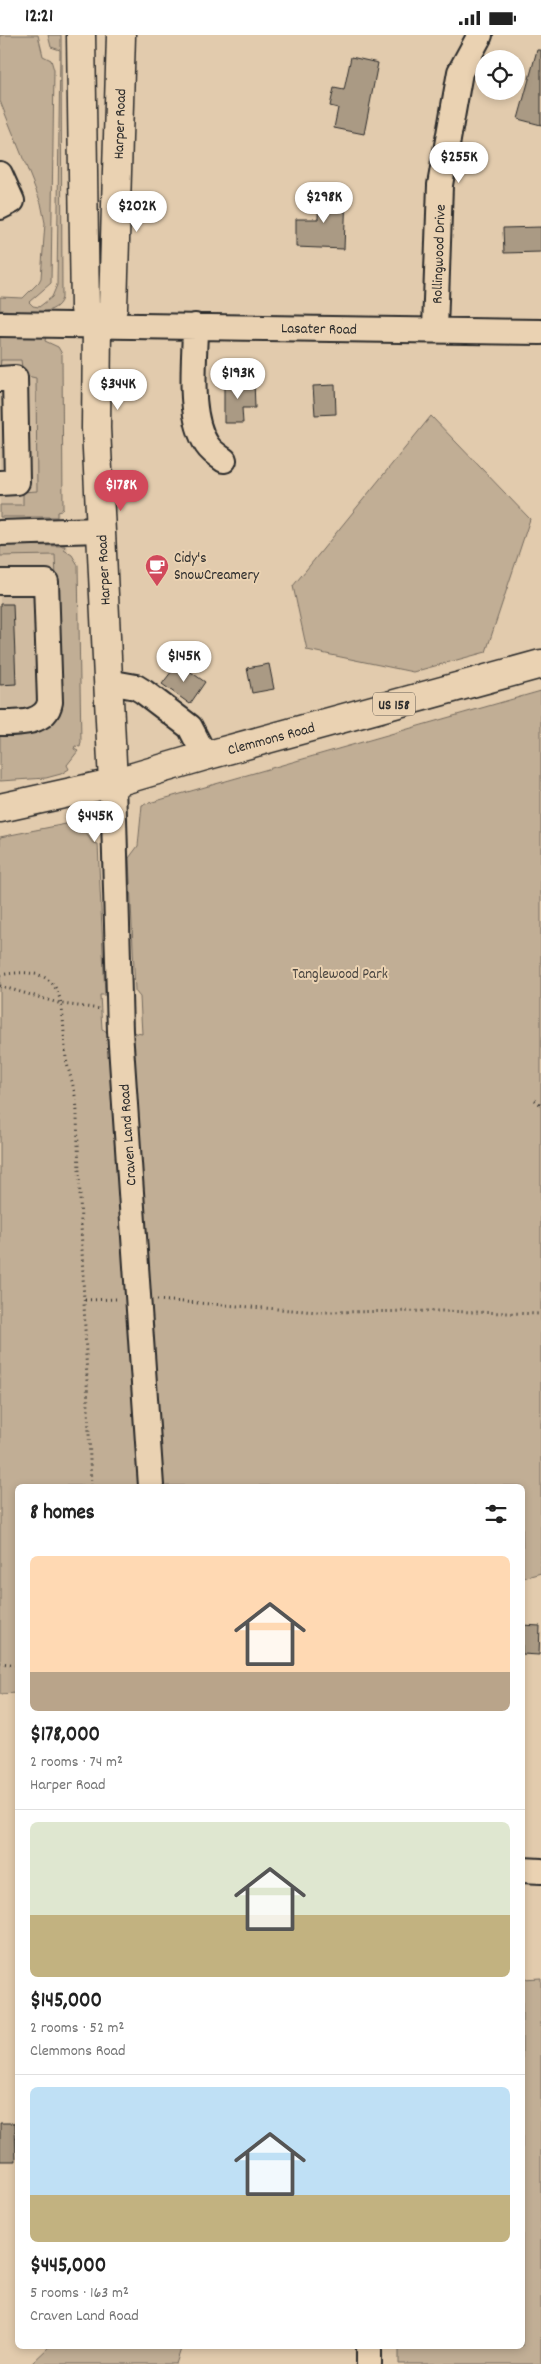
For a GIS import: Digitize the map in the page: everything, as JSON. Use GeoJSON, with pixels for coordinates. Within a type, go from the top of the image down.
{"type":"FeatureCollection","features":[{"type":"Feature","properties":{"kind":"main road"},"geometry":{"type":"LineString","coordinates":[[81,35],[85,309],[97,326]]}},
{"type":"Feature","properties":{"kind":"main road","name":"Harper Road"},"geometry":{"type":"LineString","coordinates":[[114,783],[96,428],[97,326],[113,308],[121,35]]}},
{"type":"Feature","properties":{"kind":"main road","name":"Clemmons Road"},"geometry":{"type":"LineString","coordinates":[[0,807],[114,783],[205,756],[541,664]]}},
{"type":"Feature","properties":{"kind":"street","name":"Rollingwood Drive"},"geometry":{"type":"LineString","coordinates":[[435,329],[440,185],[460,72],[480,35]]}},
{"type":"Feature","properties":{"kind":"street"},"geometry":{"type":"LineString","coordinates":[[0,174],[12,201],[0,207]]}},
{"type":"Feature","properties":{"kind":"street","name":"Lasater Road"},"geometry":{"type":"LineString","coordinates":[[0,324],[541,332]]}},
{"type":"Feature","properties":{"kind":"street"},"geometry":{"type":"LineString","coordinates":[[195,326],[194,403],[198,423],[207,446],[224,460]]}},
{"type":"Feature","properties":{"kind":"street"},"geometry":{"type":"LineString","coordinates":[[0,379],[15,378],[17,482],[0,483]]}},
{"type":"Feature","properties":{"kind":"street"},"geometry":{"type":"LineString","coordinates":[[0,533],[101,530]]}},
{"type":"Feature","properties":{"kind":"street"},"geometry":{"type":"LineString","coordinates":[[0,582],[46,582],[50,703],[46,713],[38,719],[0,723]]}},
{"type":"Feature","properties":{"kind":"street"},"geometry":{"type":"LineString","coordinates":[[108,682],[136,687],[190,727],[205,756]]}},
{"type":"Feature","properties":{"kind":"street","name":"Craven Land Road"},"geometry":{"type":"LineString","coordinates":[[114,783],[119,1011],[151,1484]]}},
{"type":"Feature","properties":{"kind":"street"},"geometry":{"type":"LineString","coordinates":[[525,1870],[541,1871]]}},
{"type":"Feature","properties":{"kind":"street"},"geometry":{"type":"LineString","coordinates":[[369,2349],[369,2364]]}},
{"type":"Feature","properties":{"kind":"path"},"geometry":{"type":"LineString","coordinates":[[0,975],[24,973],[45,978],[54,984],[62,1003],[66,1059],[75,1094],[77,1118],[91,1484]]}},
{"type":"Feature","properties":{"kind":"path"},"geometry":{"type":"LineString","coordinates":[[0,986],[62,1003],[119,1011]]}},
{"type":"Feature","properties":{"kind":"path"},"geometry":{"type":"LineString","coordinates":[[535,1100],[541,1105]]}},
{"type":"Feature","properties":{"kind":"path"},"geometry":{"type":"LineString","coordinates":[[85,1300],[138,1299],[318,1312],[439,1311],[541,1314]]}},
{"type":"Feature","properties":{"kind":"path"},"geometry":{"type":"LineString","coordinates":[[0,1663],[15,1665]]}},
{"type":"Feature","properties":{"kind":"shaded area"},"geometry":{"type":"Polygon","coordinates":[[[0,345],[51,348],[56,502],[72,569],[75,729],[0,766],[0,345]]]}},
{"type":"Feature","properties":{"kind":"green space"},"geometry":{"type":"Polygon","coordinates":[[[0,35],[38,35],[43,56],[51,60],[54,70],[51,283],[29,302],[33,306],[39,307],[52,297],[57,285],[60,50],[51,47],[48,35],[61,35],[62,298],[58,305],[44,311],[0,310],[0,297],[23,298],[39,282],[41,278],[45,223],[41,203],[0,101],[0,35]]]}},
{"type":"Feature","properties":{"kind":"green space"},"geometry":{"type":"Polygon","coordinates":[[[0,334],[46,336],[45,341],[58,347],[62,354],[63,508],[57,512],[57,517],[0,517],[0,505],[23,505],[23,492],[37,491],[36,378],[23,375],[21,360],[1,360],[0,368],[0,334]]]}},
{"type":"Feature","properties":{"kind":"green space"},"geometry":{"type":"Polygon","coordinates":[[[431,416],[530,519],[486,652],[413,672],[307,650],[293,586],[431,416]]]}},
{"type":"Feature","properties":{"kind":"green space"},"geometry":{"type":"Polygon","coordinates":[[[0,545],[65,546],[64,550],[72,555],[78,565],[81,742],[80,747],[75,746],[74,749],[78,751],[67,765],[69,769],[61,774],[46,778],[0,781],[0,732],[53,721],[59,710],[61,690],[55,555],[0,556],[0,545]]]}},
{"type":"Feature","properties":{"kind":"green space","name":"Tanglewood Park"},"geometry":{"type":"Polygon","coordinates":[[[541,691],[541,1573],[525,1577],[525,1484],[162,1484],[131,1032],[142,1034],[140,997],[135,991],[129,858],[138,846],[142,805],[541,691]]]}},
{"type":"Feature","properties":{"kind":"green space"},"geometry":{"type":"Polygon","coordinates":[[[71,823],[83,829],[93,843],[98,844],[105,995],[100,995],[102,1029],[109,1033],[145,1484],[15,1484],[15,1693],[0,1694],[0,837],[71,823]]]}},
{"type":"Feature","properties":{"kind":"green space"},"geometry":{"type":"Polygon","coordinates":[[[541,1978],[541,2364],[399,2364],[399,2349],[525,2349],[525,1979],[541,1978]]]}},
{"type":"Feature","properties":{"kind":"green space"},"geometry":{"type":"Polygon","coordinates":[[[47,2349],[181,2349],[176,2364],[31,2364],[47,2349]]]}},
{"type":"Feature","properties":{"kind":"building"},"geometry":{"type":"Polygon","coordinates":[[[537,50],[541,50],[541,125],[518,119],[523,100],[525,100],[537,50]]]}},
{"type":"Feature","properties":{"kind":"building"},"geometry":{"type":"Polygon","coordinates":[[[351,57],[378,63],[364,134],[334,128],[338,108],[330,106],[334,88],[344,90],[351,57]]]}},
{"type":"Feature","properties":{"kind":"building"},"geometry":{"type":"Polygon","coordinates":[[[319,192],[346,193],[344,249],[296,247],[296,219],[318,219],[319,192]]]}},
{"type":"Feature","properties":{"kind":"building"},"geometry":{"type":"Polygon","coordinates":[[[541,227],[541,252],[504,253],[503,228],[541,227]]]}},
{"type":"Feature","properties":{"kind":"building"},"geometry":{"type":"Polygon","coordinates":[[[254,380],[255,408],[242,408],[243,423],[224,423],[224,381],[254,380]]]}},
{"type":"Feature","properties":{"kind":"building"},"geometry":{"type":"Polygon","coordinates":[[[335,385],[336,414],[315,415],[313,386],[335,385]]]}},
{"type":"Feature","properties":{"kind":"building"},"geometry":{"type":"Polygon","coordinates":[[[0,604],[13,604],[16,684],[0,685],[0,604]]]}},
{"type":"Feature","properties":{"kind":"building"},"geometry":{"type":"Polygon","coordinates":[[[178,663],[205,682],[190,704],[162,684],[178,663]]]}},
{"type":"Feature","properties":{"kind":"building"},"geometry":{"type":"Polygon","coordinates":[[[269,664],[274,689],[252,693],[247,668],[269,664]]]}},
{"type":"Feature","properties":{"kind":"building"},"geometry":{"type":"Polygon","coordinates":[[[525,1625],[540,1626],[539,1655],[525,1654],[525,1625]]]}},
{"type":"Feature","properties":{"kind":"building"},"geometry":{"type":"Polygon","coordinates":[[[0,2123],[15,2123],[15,2161],[0,2161],[0,2123]]]}},
{"type":"Feature","properties":{"kind":"place","name":"Cidy's SnowCreamery"},"geometry":{"type":"Point","coordinates":[157,587]}}]}
